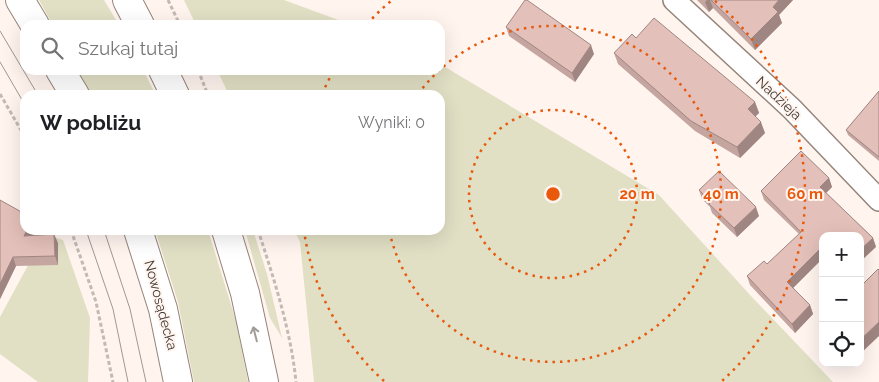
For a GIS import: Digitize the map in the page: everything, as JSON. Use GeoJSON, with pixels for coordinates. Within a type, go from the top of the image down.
{"type":"FeatureCollection","features":[{"type":"Feature","properties":{"kind":"main road"},"geometry":{"type":"LineString","coordinates":[[20,0],[31,20]]}},
{"type":"Feature","properties":{"kind":"main road"},"geometry":{"type":"LineString","coordinates":[[128,0],[138,20]]}},
{"type":"Feature","properties":{"kind":"main road"},"geometry":{"type":"LineString","coordinates":[[63,75],[72,90]]}},
{"type":"Feature","properties":{"kind":"main road"},"geometry":{"type":"LineString","coordinates":[[165,75],[173,90]]}},
{"type":"Feature","properties":{"kind":"main road","name":"Nowosądecka"},"geometry":{"type":"LineString","coordinates":[[140,235],[163,309],[178,382]]}},
{"type":"Feature","properties":{"kind":"main road"},"geometry":{"type":"LineString","coordinates":[[228,235],[245,293],[264,382]]}},
{"type":"Feature","properties":{"kind":"street","name":"Nadzieja"},"geometry":{"type":"LineString","coordinates":[[674,0],[792,109],[879,200]]}},
{"type":"Feature","properties":{"kind":"path"},"geometry":{"type":"LineString","coordinates":[[168,0],[178,20]]}},
{"type":"Feature","properties":{"kind":"path"},"geometry":{"type":"LineString","coordinates":[[200,75],[206,90]]}},
{"type":"Feature","properties":{"kind":"path"},"geometry":{"type":"LineString","coordinates":[[0,94],[20,128]]}},
{"type":"Feature","properties":{"kind":"path"},"geometry":{"type":"LineString","coordinates":[[72,235],[96,302],[113,382]]}},
{"type":"Feature","properties":{"kind":"path"},"geometry":{"type":"LineString","coordinates":[[260,235],[273,278],[295,365],[296,382]]}},
{"type":"Feature","properties":{"kind":"green space"},"geometry":{"type":"Polygon","coordinates":[[[39,0],[104,0],[116,20],[50,20],[39,0]]]}},
{"type":"Feature","properties":{"kind":"green space"},"geometry":{"type":"Polygon","coordinates":[[[184,0],[284,0],[338,20],[194,20],[184,0]]]}},
{"type":"Feature","properties":{"kind":"green space"},"geometry":{"type":"Polygon","coordinates":[[[445,67],[659,195],[833,382],[314,382],[300,242],[296,235],[445,235],[445,90],[227,90],[219,75],[445,75],[445,67]]]}},
{"type":"Feature","properties":{"kind":"green space"},"geometry":{"type":"Polygon","coordinates":[[[81,75],[146,75],[153,90],[89,90],[81,75]]]}},
{"type":"Feature","properties":{"kind":"green space"},"geometry":{"type":"Polygon","coordinates":[[[44,235],[63,240],[90,318],[88,382],[38,382],[0,354],[0,317],[44,235]]]}},
{"type":"Feature","properties":{"kind":"green space"},"geometry":{"type":"Polygon","coordinates":[[[157,235],[210,235],[236,321],[248,382],[194,382],[178,302],[157,235]]]}},
{"type":"Feature","properties":{"kind":"green space"},"geometry":{"type":"Polygon","coordinates":[[[246,235],[255,235],[267,274],[282,338],[270,318],[246,235]]]}},
{"type":"Feature","properties":{"kind":"building"},"geometry":{"type":"Polygon","coordinates":[[[525,0],[591,45],[572,73],[506,27],[525,0]]]}},
{"type":"Feature","properties":{"kind":"building"},"geometry":{"type":"Polygon","coordinates":[[[711,0],[779,0],[773,7],[778,12],[751,39],[711,0]]]}},
{"type":"Feature","properties":{"kind":"building"},"geometry":{"type":"Polygon","coordinates":[[[654,18],[755,102],[748,109],[761,122],[737,147],[691,121],[614,53],[632,34],[636,38],[654,18]]]}},
{"type":"Feature","properties":{"kind":"building"},"geometry":{"type":"Polygon","coordinates":[[[879,91],[879,157],[846,130],[879,91]]]}},
{"type":"Feature","properties":{"kind":"building"},"geometry":{"type":"Polygon","coordinates":[[[801,151],[829,178],[820,187],[873,238],[864,246],[864,232],[819,232],[819,250],[787,282],[810,305],[792,324],[747,276],[764,261],[767,264],[801,232],[761,191],[801,151]]]}},
{"type":"Feature","properties":{"kind":"building"},"geometry":{"type":"Polygon","coordinates":[[[719,171],[756,207],[734,228],[709,204],[711,202],[699,190],[719,171]]]}},
{"type":"Feature","properties":{"kind":"building"},"geometry":{"type":"Polygon","coordinates":[[[0,200],[20,211],[20,235],[54,235],[55,256],[13,257],[0,284],[0,200]]]}},
{"type":"Feature","properties":{"kind":"building"},"geometry":{"type":"Polygon","coordinates":[[[879,270],[879,322],[864,336],[864,322],[864,283],[879,270]]]}},
{"type":"Feature","properties":{"kind":"tram line"},"geometry":{"type":"LineString","coordinates":[[0,31],[20,65]]}},
{"type":"Feature","properties":{"kind":"tram line"},"geometry":{"type":"LineString","coordinates":[[0,62],[20,96]]}},
{"type":"Feature","properties":{"kind":"tram line"},"geometry":{"type":"LineString","coordinates":[[26,75],[35,90]]}},
{"type":"Feature","properties":{"kind":"tram line"},"geometry":{"type":"LineString","coordinates":[[88,235],[113,309],[128,382]]}},
{"type":"Feature","properties":{"kind":"tram line"},"geometry":{"type":"LineString","coordinates":[[106,235],[130,309],[146,382]]}}]}
